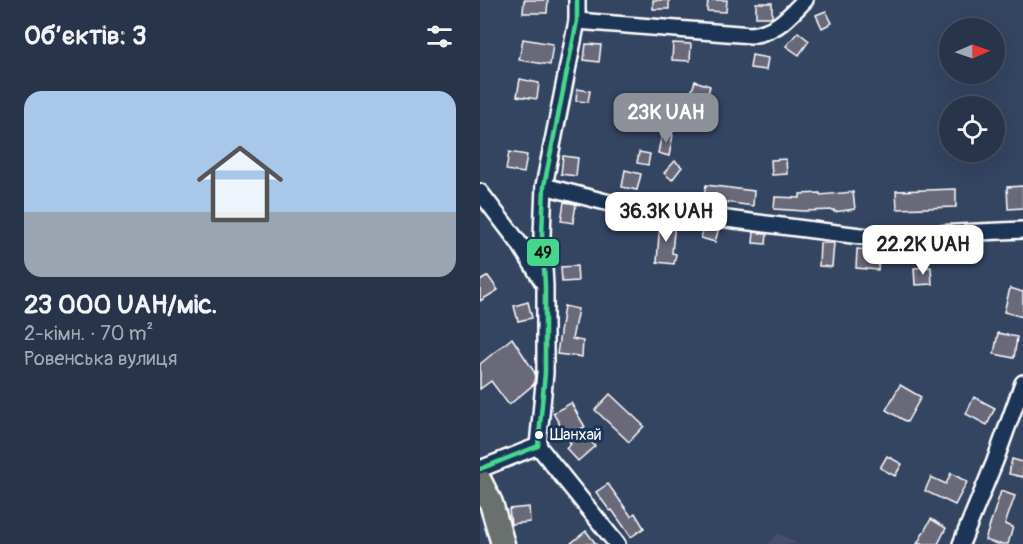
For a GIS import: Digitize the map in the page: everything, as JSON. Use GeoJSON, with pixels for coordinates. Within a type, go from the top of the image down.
{"type":"FeatureCollection","features":[{"type":"Feature","properties":{"kind":"main road"},"geometry":{"type":"LineString","coordinates":[[480,481],[491,503],[503,544]]}},
{"type":"Feature","properties":{"kind":"street"},"geometry":{"type":"LineString","coordinates":[[578,0],[577,21],[544,186],[542,235],[545,285],[545,373],[538,446],[617,544]]}},
{"type":"Feature","properties":{"kind":"street"},"geometry":{"type":"LineString","coordinates":[[577,21],[752,35],[766,33],[778,27],[805,0]]}},
{"type":"Feature","properties":{"kind":"street"},"geometry":{"type":"LineString","coordinates":[[544,186],[617,205],[868,237],[1023,230]]}},
{"type":"Feature","properties":{"kind":"street"},"geometry":{"type":"LineString","coordinates":[[480,192],[519,243],[545,285]]}},
{"type":"Feature","properties":{"kind":"street"},"geometry":{"type":"LineString","coordinates":[[961,544],[995,461],[1023,383]]}},
{"type":"Feature","properties":{"kind":"street"},"geometry":{"type":"LineString","coordinates":[[480,469],[538,446]]}},
{"type":"Feature","properties":{"kind":"shaded area"},"geometry":{"type":"Polygon","coordinates":[[[779,533],[798,544],[768,544],[779,533]]]}},
{"type":"Feature","properties":{"kind":"building"},"geometry":{"type":"Polygon","coordinates":[[[524,0],[548,0],[547,13],[523,13],[524,0]]]}},
{"type":"Feature","properties":{"kind":"building"},"geometry":{"type":"Polygon","coordinates":[[[653,0],[669,0],[669,9],[653,9],[653,0]]]}},
{"type":"Feature","properties":{"kind":"building"},"geometry":{"type":"Polygon","coordinates":[[[708,0],[727,0],[726,12],[707,11],[708,0]]]}},
{"type":"Feature","properties":{"kind":"building"},"geometry":{"type":"Polygon","coordinates":[[[756,3],[772,3],[772,17],[756,17],[756,3]]]}},
{"type":"Feature","properties":{"kind":"building"},"geometry":{"type":"Polygon","coordinates":[[[826,11],[832,23],[822,28],[816,15],[826,11]]]}},
{"type":"Feature","properties":{"kind":"building"},"geometry":{"type":"Polygon","coordinates":[[[798,32],[809,41],[799,55],[786,46],[798,32]]]}},
{"type":"Feature","properties":{"kind":"building"},"geometry":{"type":"Polygon","coordinates":[[[523,39],[553,44],[550,65],[519,60],[523,39]]]}},
{"type":"Feature","properties":{"kind":"building"},"geometry":{"type":"Polygon","coordinates":[[[673,43],[691,44],[690,61],[672,60],[673,43]]]}},
{"type":"Feature","properties":{"kind":"building"},"geometry":{"type":"Polygon","coordinates":[[[586,44],[601,45],[599,62],[584,60],[586,44]]]}},
{"type":"Feature","properties":{"kind":"building"},"geometry":{"type":"Polygon","coordinates":[[[752,55],[768,58],[766,70],[750,68],[752,55]]]}},
{"type":"Feature","properties":{"kind":"building"},"geometry":{"type":"Polygon","coordinates":[[[520,79],[539,83],[537,99],[517,96],[520,79]]]}},
{"type":"Feature","properties":{"kind":"building"},"geometry":{"type":"Polygon","coordinates":[[[695,81],[710,86],[707,98],[691,93],[695,81]]]}},
{"type":"Feature","properties":{"kind":"building"},"geometry":{"type":"Polygon","coordinates":[[[577,89],[590,91],[588,102],[576,101],[577,89]]]}},
{"type":"Feature","properties":{"kind":"building"},"geometry":{"type":"Polygon","coordinates":[[[662,133],[673,135],[669,156],[658,153],[662,133]]]}},
{"type":"Feature","properties":{"kind":"building"},"geometry":{"type":"Polygon","coordinates":[[[509,152],[527,155],[524,173],[506,170],[509,152]]]}},
{"type":"Feature","properties":{"kind":"building"},"geometry":{"type":"Polygon","coordinates":[[[639,152],[650,154],[648,165],[637,163],[639,152]]]}},
{"type":"Feature","properties":{"kind":"building"},"geometry":{"type":"Polygon","coordinates":[[[563,156],[578,158],[576,176],[561,174],[563,156]]]}},
{"type":"Feature","properties":{"kind":"building"},"geometry":{"type":"Polygon","coordinates":[[[786,159],[787,174],[772,175],[771,160],[786,159]]]}},
{"type":"Feature","properties":{"kind":"building"},"geometry":{"type":"Polygon","coordinates":[[[675,161],[682,167],[672,180],[664,173],[675,161]]]}},
{"type":"Feature","properties":{"kind":"building"},"geometry":{"type":"Polygon","coordinates":[[[625,170],[641,174],[637,190],[622,187],[625,170]]]}},
{"type":"Feature","properties":{"kind":"building"},"geometry":{"type":"Polygon","coordinates":[[[706,185],[754,191],[753,206],[703,199],[706,185]]]}},
{"type":"Feature","properties":{"kind":"building"},"geometry":{"type":"Polygon","coordinates":[[[1023,186],[1023,208],[1008,209],[1007,187],[1023,186]]]}},
{"type":"Feature","properties":{"kind":"building"},"geometry":{"type":"Polygon","coordinates":[[[956,189],[956,207],[897,209],[896,191],[956,189]]]}},
{"type":"Feature","properties":{"kind":"building"},"geometry":{"type":"Polygon","coordinates":[[[853,192],[855,209],[834,212],[834,210],[774,209],[775,197],[800,198],[800,194],[853,192]]]}},
{"type":"Feature","properties":{"kind":"building"},"geometry":{"type":"Polygon","coordinates":[[[564,202],[576,204],[573,223],[561,221],[564,202]]]}},
{"type":"Feature","properties":{"kind":"building"},"geometry":{"type":"Polygon","coordinates":[[[617,215],[636,217],[634,231],[615,228],[617,215]]]}},
{"type":"Feature","properties":{"kind":"building"},"geometry":{"type":"Polygon","coordinates":[[[660,220],[675,222],[672,253],[676,254],[674,264],[657,262],[660,220]]]}},
{"type":"Feature","properties":{"kind":"building"},"geometry":{"type":"Polygon","coordinates":[[[704,226],[719,228],[715,242],[701,238],[704,226]]]}},
{"type":"Feature","properties":{"kind":"building"},"geometry":{"type":"Polygon","coordinates":[[[754,232],[767,234],[766,244],[753,243],[754,232]]]}},
{"type":"Feature","properties":{"kind":"building"},"geometry":{"type":"Polygon","coordinates":[[[820,243],[834,243],[832,267],[819,266],[820,243]]]}},
{"type":"Feature","properties":{"kind":"building"},"geometry":{"type":"Polygon","coordinates":[[[857,249],[880,251],[878,270],[856,268],[857,249]]]}},
{"type":"Feature","properties":{"kind":"building"},"geometry":{"type":"Polygon","coordinates":[[[577,266],[578,281],[562,282],[561,267],[577,266]]]}},
{"type":"Feature","properties":{"kind":"building"},"geometry":{"type":"Polygon","coordinates":[[[931,267],[932,284],[915,285],[914,268],[931,267]]]}},
{"type":"Feature","properties":{"kind":"building"},"geometry":{"type":"Polygon","coordinates":[[[488,276],[498,290],[480,301],[480,281],[488,276]]]}},
{"type":"Feature","properties":{"kind":"building"},"geometry":{"type":"Polygon","coordinates":[[[1010,288],[1023,292],[1023,317],[1004,312],[1010,288]]]}},
{"type":"Feature","properties":{"kind":"building"},"geometry":{"type":"Polygon","coordinates":[[[528,302],[532,318],[518,321],[514,306],[528,302]]]}},
{"type":"Feature","properties":{"kind":"building"},"geometry":{"type":"Polygon","coordinates":[[[564,306],[578,309],[572,339],[583,341],[582,357],[557,354],[564,306]]]}},
{"type":"Feature","properties":{"kind":"building"},"geometry":{"type":"Polygon","coordinates":[[[998,333],[1017,337],[1014,358],[994,354],[998,333]]]}},
{"type":"Feature","properties":{"kind":"building","name":"Шанхай"},"geometry":{"type":"Polygon","coordinates":[[[512,338],[535,373],[534,384],[509,405],[491,381],[480,389],[480,364],[512,338]]]}},
{"type":"Feature","properties":{"kind":"building"},"geometry":{"type":"Polygon","coordinates":[[[900,385],[921,397],[907,422],[886,410],[900,385]]]}},
{"type":"Feature","properties":{"kind":"building"},"geometry":{"type":"Polygon","coordinates":[[[610,394],[644,426],[629,442],[595,410],[610,394]]]}},
{"type":"Feature","properties":{"kind":"building"},"geometry":{"type":"Polygon","coordinates":[[[974,397],[995,408],[987,425],[966,414],[974,397]]]}},
{"type":"Feature","properties":{"kind":"building"},"geometry":{"type":"Polygon","coordinates":[[[571,403],[585,427],[580,429],[595,446],[578,461],[566,448],[571,444],[553,413],[571,403]]]}},
{"type":"Feature","properties":{"kind":"building"},"geometry":{"type":"Polygon","coordinates":[[[887,456],[902,464],[895,476],[880,468],[887,456]]]}},
{"type":"Feature","properties":{"kind":"building"},"geometry":{"type":"Polygon","coordinates":[[[1012,459],[1023,462],[1023,477],[1009,474],[1012,459]]]}},
{"type":"Feature","properties":{"kind":"building"},"geometry":{"type":"Polygon","coordinates":[[[951,473],[967,482],[955,505],[925,491],[931,477],[946,484],[951,473]]]}},
{"type":"Feature","properties":{"kind":"building"},"geometry":{"type":"Polygon","coordinates":[[[608,484],[631,516],[635,513],[644,528],[631,537],[596,492],[608,484]]]}},
{"type":"Feature","properties":{"kind":"building"},"geometry":{"type":"Polygon","coordinates":[[[1001,491],[1015,496],[1005,524],[1013,527],[1008,544],[997,544],[985,540],[1001,491]]]}},
{"type":"Feature","properties":{"kind":"building"},"geometry":{"type":"Polygon","coordinates":[[[529,507],[530,522],[511,524],[509,509],[529,507]]]}},
{"type":"Feature","properties":{"kind":"building"},"geometry":{"type":"Polygon","coordinates":[[[931,519],[946,528],[938,544],[917,544],[931,519]]]}},
{"type":"Feature","properties":{"kind":"building"},"geometry":{"type":"Polygon","coordinates":[[[586,531],[596,544],[570,544],[586,531]]]}},
{"type":"Feature","properties":{"kind":"transit line","name":"49"},"geometry":{"type":"LineString","coordinates":[[480,469],[538,446],[545,373],[545,285],[542,235],[544,186],[577,21],[577,0]]}},
{"type":"Feature","properties":{"kind":"place","name":"Шанхай"},"geometry":{"type":"Point","coordinates":[539,435]}}]}
